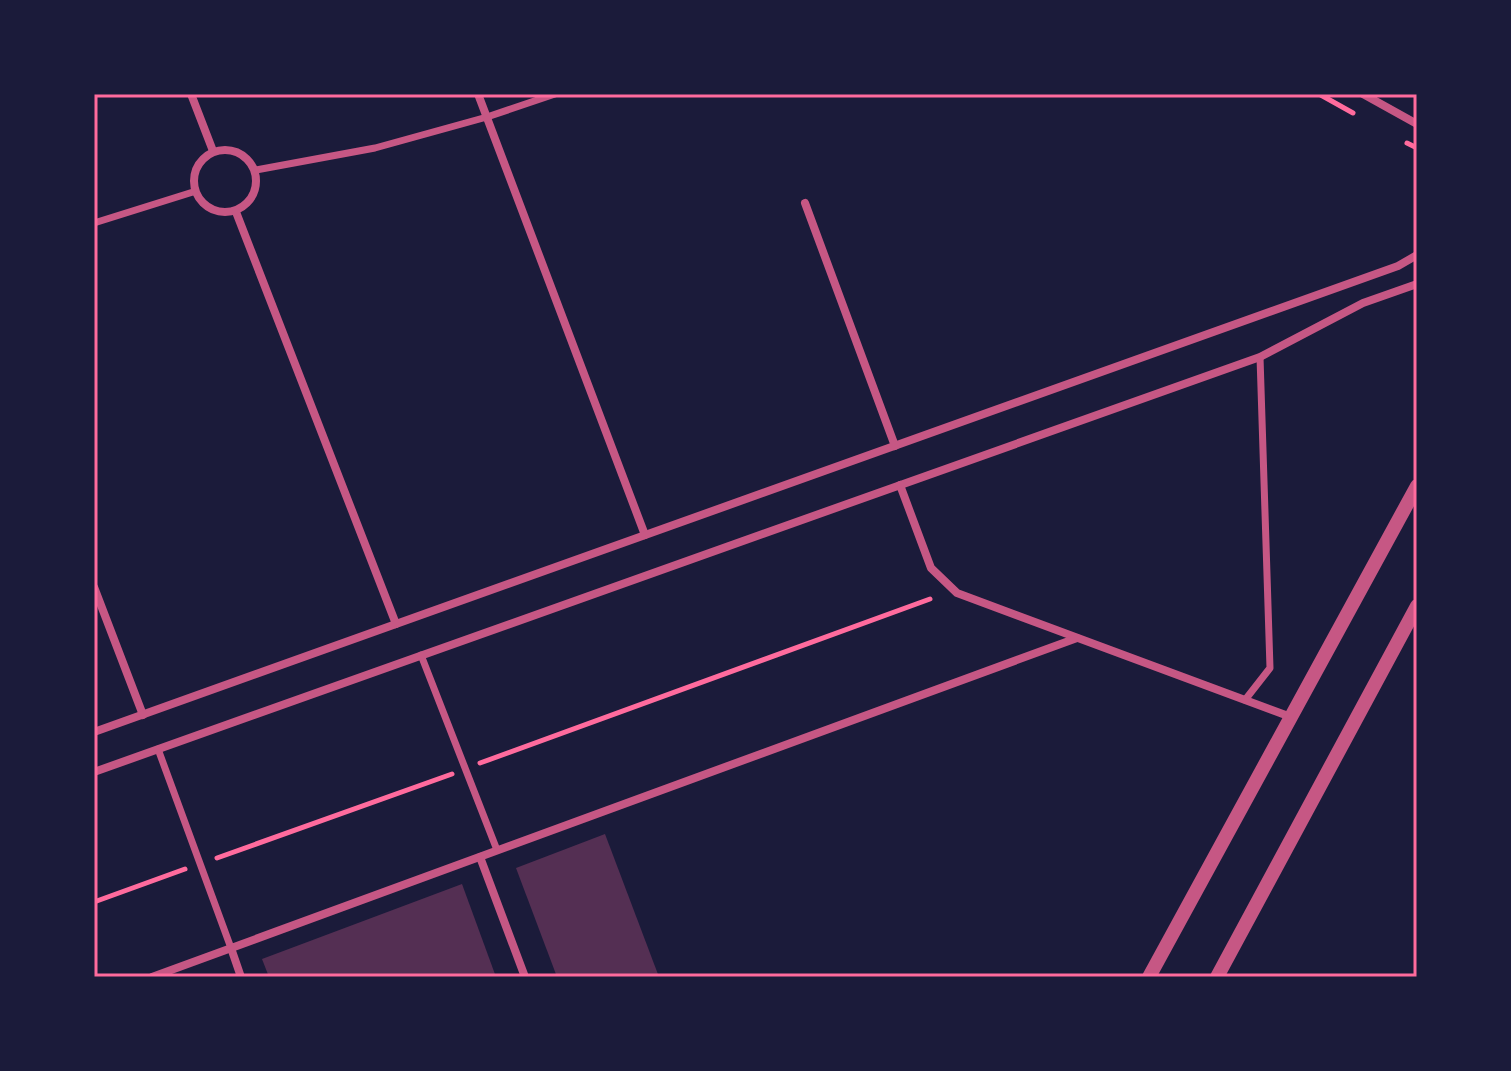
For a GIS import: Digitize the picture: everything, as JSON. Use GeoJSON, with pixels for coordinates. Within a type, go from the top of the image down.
{"type":"FeatureCollection","features":[{"type":"Feature","properties":{"kind":"street"},"geometry":{"type":"LineString","coordinates":[[191,94],[213,151]]}},
{"type":"Feature","properties":{"kind":"street"},"geometry":{"type":"LineString","coordinates":[[478,94],[645,535]]}},
{"type":"Feature","properties":{"kind":"street"},"geometry":{"type":"LineString","coordinates":[[256,170],[375,148],[487,117],[555,94]]}},
{"type":"Feature","properties":{"kind":"street"},"geometry":{"type":"LineString","coordinates":[[1363,94],[1417,124]]}},
{"type":"Feature","properties":{"kind":"street"},"geometry":{"type":"LineString","coordinates":[[213,151],[241,152],[256,170],[255,193],[236,212],[209,210],[193,192],[195,167],[213,151]]}},
{"type":"Feature","properties":{"kind":"street"},"geometry":{"type":"LineString","coordinates":[[94,223],[193,192]]}},
{"type":"Feature","properties":{"kind":"street"},"geometry":{"type":"LineString","coordinates":[[805,203],[895,446]]}},
{"type":"Feature","properties":{"kind":"street"},"geometry":{"type":"LineString","coordinates":[[236,212],[396,624]]}},
{"type":"Feature","properties":{"kind":"street"},"geometry":{"type":"LineString","coordinates":[[94,732],[1398,266],[1417,255]]}},
{"type":"Feature","properties":{"kind":"street"},"geometry":{"type":"LineString","coordinates":[[94,772],[1260,357],[1363,303],[1417,284]]}},
{"type":"Feature","properties":{"kind":"street"},"geometry":{"type":"LineString","coordinates":[[1245,700],[1270,668],[1260,357]]}},
{"type":"Feature","properties":{"kind":"street"},"geometry":{"type":"LineString","coordinates":[[900,485],[931,568],[957,593],[1291,717]]}},
{"type":"Feature","properties":{"kind":"street"},"geometry":{"type":"LineString","coordinates":[[1149,977],[1417,486]]}},
{"type":"Feature","properties":{"kind":"street"},"geometry":{"type":"LineString","coordinates":[[94,587],[143,715]]}},
{"type":"Feature","properties":{"kind":"street"},"geometry":{"type":"LineString","coordinates":[[1217,977],[1417,606]]}},
{"type":"Feature","properties":{"kind":"street"},"geometry":{"type":"LineString","coordinates":[[152,977],[1077,638]]}},
{"type":"Feature","properties":{"kind":"street"},"geometry":{"type":"LineString","coordinates":[[421,655],[497,850]]}},
{"type":"Feature","properties":{"kind":"street"},"geometry":{"type":"LineString","coordinates":[[158,749],[241,977]]}},
{"type":"Feature","properties":{"kind":"street"},"geometry":{"type":"LineString","coordinates":[[480,857],[525,977]]}},
{"type":"Feature","properties":{"kind":"path"},"geometry":{"type":"LineString","coordinates":[[94,902],[930,599]]}},
{"type":"Feature","properties":{"kind":"building"},"geometry":{"type":"Polygon","coordinates":[[[605,834],[659,977],[557,977],[516,868],[605,834]]]}},
{"type":"Feature","properties":{"kind":"building"},"geometry":{"type":"Polygon","coordinates":[[[462,884],[496,977],[269,977],[262,959],[462,884]]]}}]}
